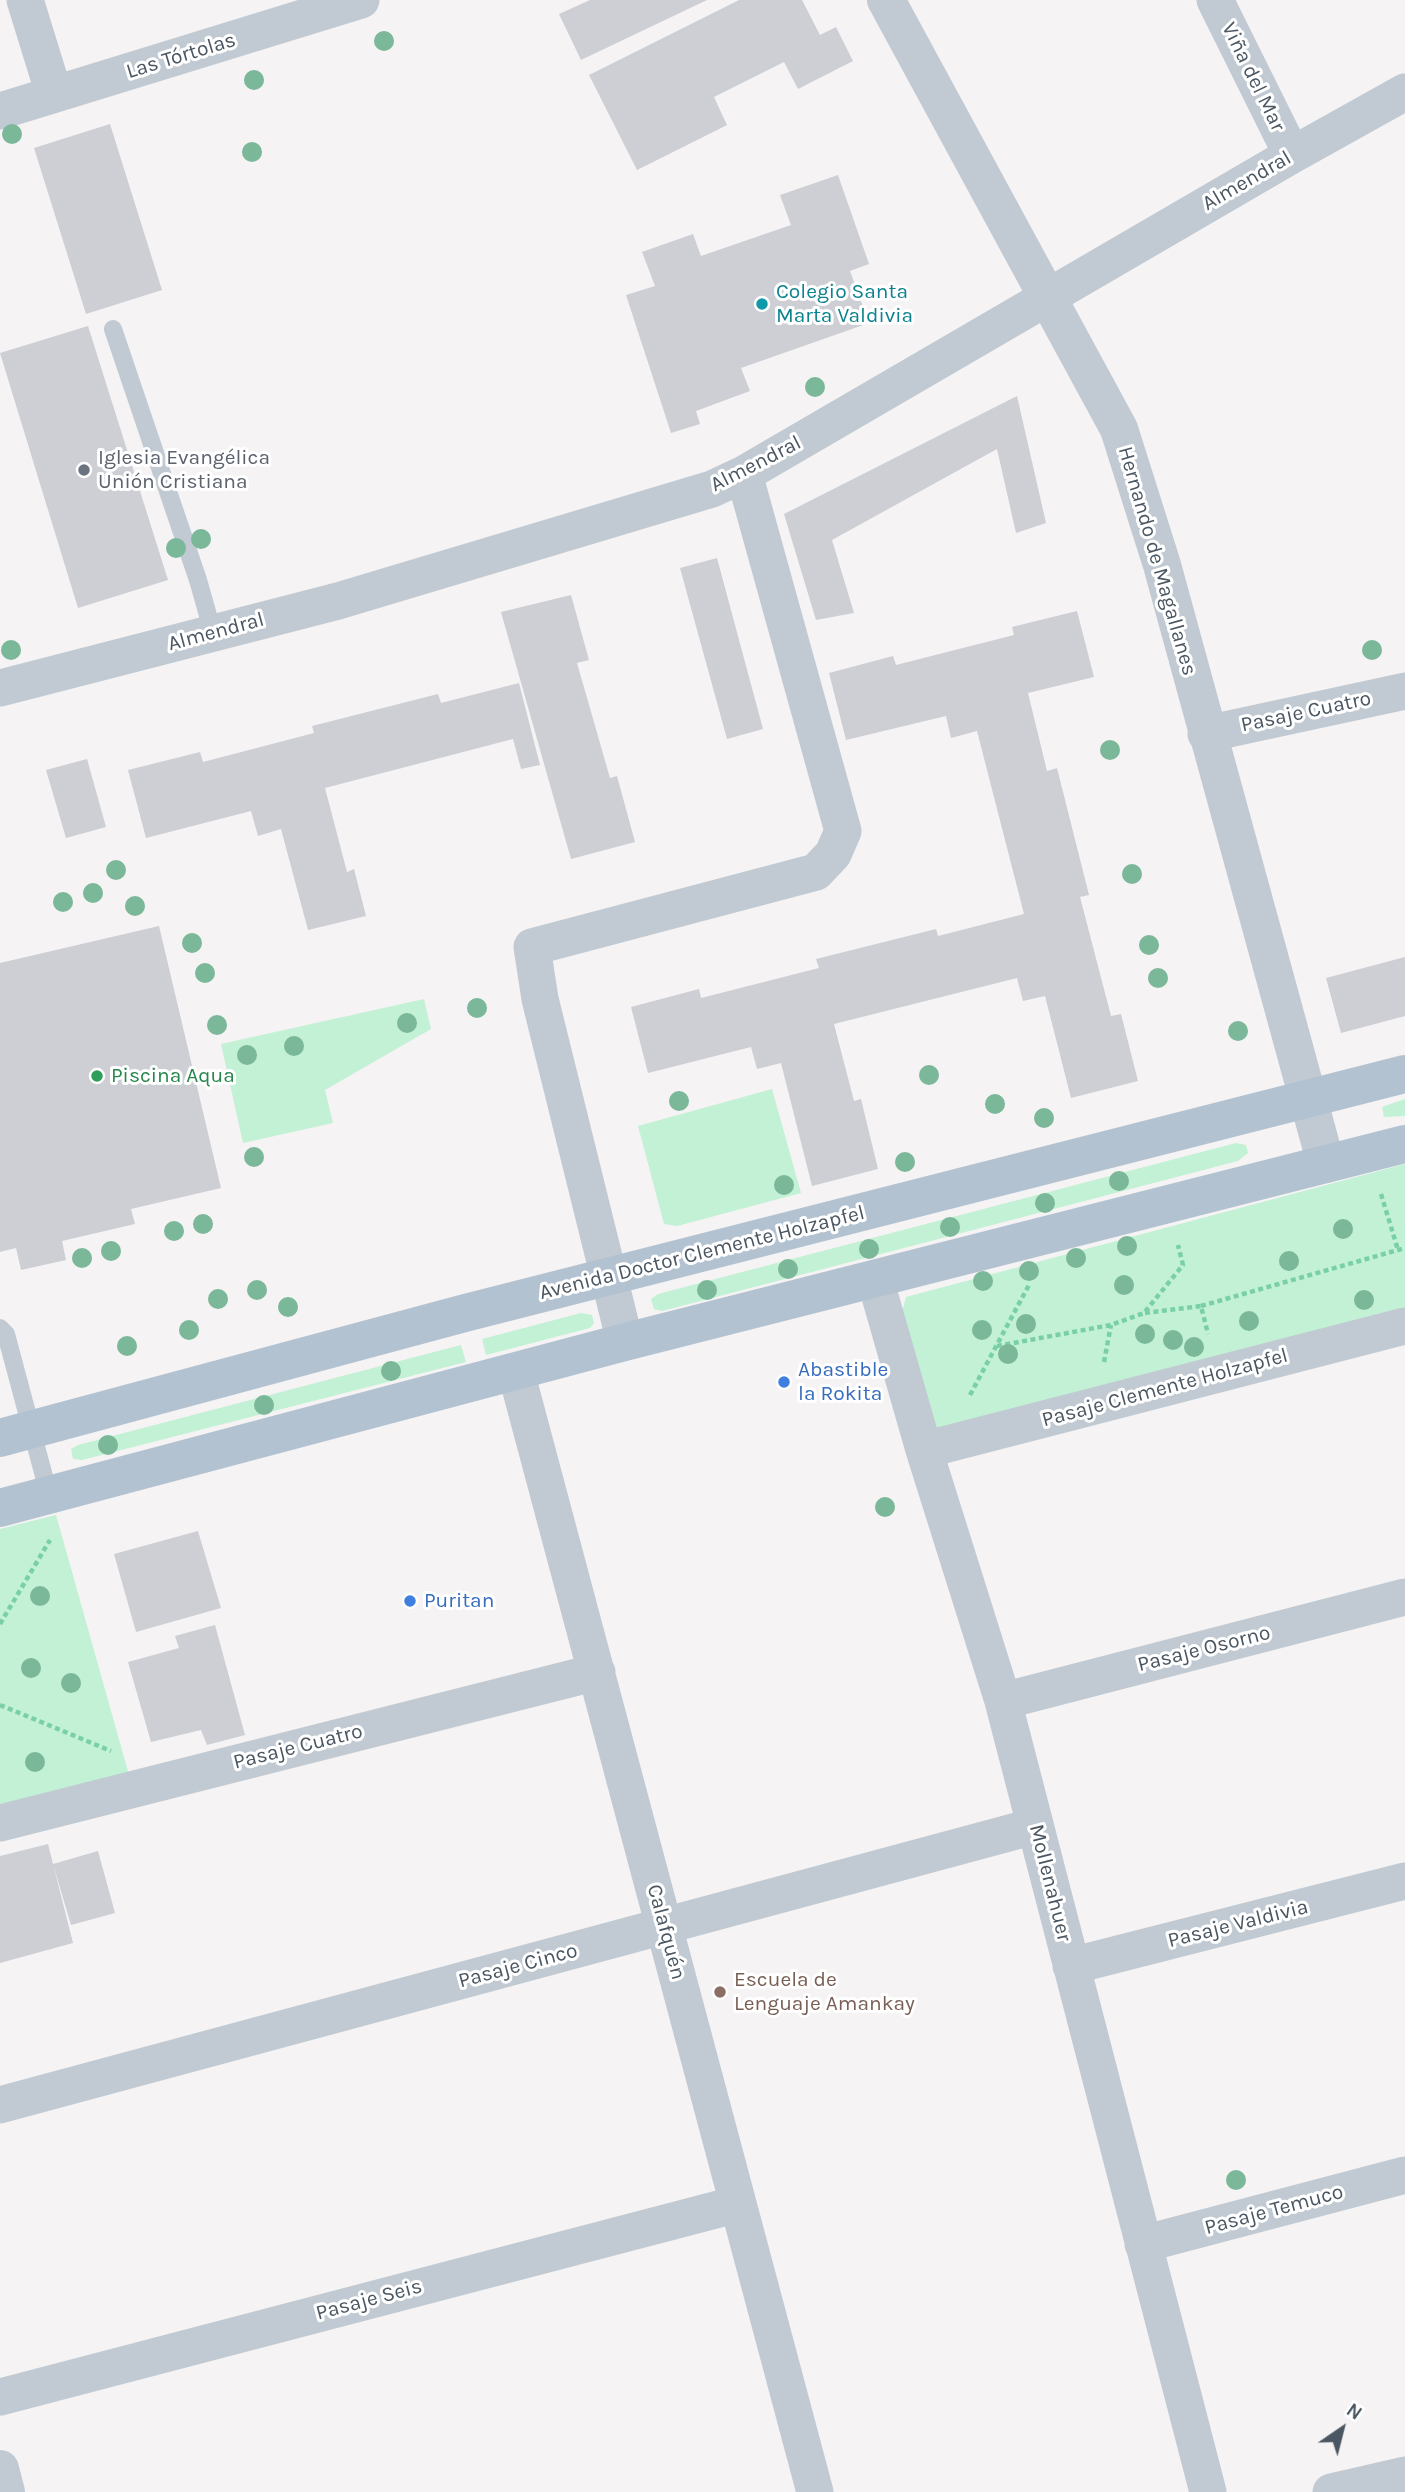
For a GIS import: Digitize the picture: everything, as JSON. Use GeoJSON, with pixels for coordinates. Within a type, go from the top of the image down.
{"type":"FeatureCollection","features":[{"type":"Feature","properties":{"kind":"main road","name":"Avenida Doctor Clemente Holzapfel"},"geometry":{"type":"LineString","coordinates":[[16,1434],[609,1277],[1405,1073]]}},
{"type":"Feature","properties":{"kind":"main road"},"geometry":{"type":"LineString","coordinates":[[0,1508],[625,1342],[1405,1144]]}},
{"type":"Feature","properties":{"kind":"street"},"geometry":{"type":"LineString","coordinates":[[25,0],[54,94]]}},
{"type":"Feature","properties":{"kind":"street","name":"Las Tórtolas"},"geometry":{"type":"LineString","coordinates":[[0,111],[361,0]]}},
{"type":"Feature","properties":{"kind":"street","name":"Hernando de Magallanes"},"geometry":{"type":"LineString","coordinates":[[886,0],[1119,429],[1162,565],[1206,734],[1326,1164]]}},
{"type":"Feature","properties":{"kind":"street","name":"Viña del Mar"},"geometry":{"type":"LineString","coordinates":[[1215,0],[1292,155]]}},
{"type":"Feature","properties":{"kind":"street","name":"Almendral"},"geometry":{"type":"LineString","coordinates":[[0,688],[391,585],[712,489],[744,474],[1405,92]]}},
{"type":"Feature","properties":{"kind":"street"},"geometry":{"type":"LineString","coordinates":[[625,1342],[540,999],[532,947],[816,872],[833,854],[843,831],[744,474]]}},
{"type":"Feature","properties":{"kind":"street","name":"Pasaje Cuatro"},"geometry":{"type":"LineString","coordinates":[[1206,734],[1405,691]]}},
{"type":"Feature","properties":{"kind":"street","name":"Mollenahuer"},"geometry":{"type":"LineString","coordinates":[[875,1279],[1003,1701],[1208,2492]]}},
{"type":"Feature","properties":{"kind":"street","name":"Pasaje Clemente Holzapfel"},"geometry":{"type":"LineString","coordinates":[[925,1450],[1405,1326]]}},
{"type":"Feature","properties":{"kind":"street","name":"Calafquén"},"geometry":{"type":"LineString","coordinates":[[516,1372],[738,2204],[806,2490]]}},
{"type":"Feature","properties":{"kind":"street","name":"Pasaje Osorno"},"geometry":{"type":"LineString","coordinates":[[1003,1701],[1405,1597]]}},
{"type":"Feature","properties":{"kind":"street","name":"Pasaje Cuatro"},"geometry":{"type":"LineString","coordinates":[[0,1823],[597,1672]]}},
{"type":"Feature","properties":{"kind":"street","name":"Pasaje Cinco"},"geometry":{"type":"LineString","coordinates":[[0,2105],[1035,1826]]}},
{"type":"Feature","properties":{"kind":"street","name":"Pasaje Valdivia"},"geometry":{"type":"LineString","coordinates":[[1072,1966],[1405,1881]]}},
{"type":"Feature","properties":{"kind":"street","name":"Pasaje Temuco"},"geometry":{"type":"LineString","coordinates":[[1143,2244],[1405,2175]]}},
{"type":"Feature","properties":{"kind":"street","name":"Pasaje Seis"},"geometry":{"type":"LineString","coordinates":[[0,2397],[738,2204]]}},
{"type":"Feature","properties":{"kind":"street"},"geometry":{"type":"LineString","coordinates":[[0,2469],[6,2492]]}},
{"type":"Feature","properties":{"kind":"street"},"geometry":{"type":"LineString","coordinates":[[1331,2492],[1405,2475]]}},
{"type":"Feature","properties":{"kind":"lane"},"geometry":{"type":"LineString","coordinates":[[113,329],[198,580],[213,633]]}},
{"type":"Feature","properties":{"kind":"lane"},"geometry":{"type":"LineString","coordinates":[[0,1328],[6,1334],[16,1434],[49,1495]]}},
{"type":"Feature","properties":{"kind":"path"},"geometry":{"type":"LineString","coordinates":[[1379,1186],[1398,1250]]}},
{"type":"Feature","properties":{"kind":"path"},"geometry":{"type":"LineString","coordinates":[[1144,1313],[1182,1265],[1176,1241]]}},
{"type":"Feature","properties":{"kind":"path"},"geometry":{"type":"LineString","coordinates":[[997,1346],[1111,1325],[1144,1313],[1201,1306],[1405,1248]]}},
{"type":"Feature","properties":{"kind":"path"},"geometry":{"type":"LineString","coordinates":[[925,1450],[953,1428],[1032,1279]]}},
{"type":"Feature","properties":{"kind":"path"},"geometry":{"type":"LineString","coordinates":[[1201,1306],[1217,1374]]}},
{"type":"Feature","properties":{"kind":"path"},"geometry":{"type":"LineString","coordinates":[[0,1624],[54,1533]]}},
{"type":"Feature","properties":{"kind":"path"},"geometry":{"type":"LineString","coordinates":[[0,1705],[111,1751]]}},
{"type":"Feature","properties":{"kind":"green space"},"geometry":{"type":"Polygon","coordinates":[[[424,999],[431,1029],[325,1090],[333,1123],[243,1143],[221,1044],[424,999]]]}},
{"type":"Feature","properties":{"kind":"green space"},"geometry":{"type":"Polygon","coordinates":[[[772,1089],[801,1193],[677,1226],[664,1224],[638,1126],[772,1089]]]}},
{"type":"Feature","properties":{"kind":"green space"},"geometry":{"type":"Polygon","coordinates":[[[1405,1099],[1405,1116],[1384,1117],[1382,1107],[1405,1099]]]}},
{"type":"Feature","properties":{"kind":"green space"},"geometry":{"type":"Polygon","coordinates":[[[1236,1143],[1246,1145],[1248,1153],[1238,1161],[662,1311],[654,1309],[651,1299],[658,1294],[1236,1143]]]}},
{"type":"Feature","properties":{"kind":"green space"},"geometry":{"type":"Polygon","coordinates":[[[1405,1164],[1405,1310],[933,1437],[901,1316],[906,1297],[1405,1164]]]}},
{"type":"Feature","properties":{"kind":"green space"},"geometry":{"type":"Polygon","coordinates":[[[581,1313],[592,1315],[594,1323],[590,1328],[486,1355],[482,1339],[581,1313]]]}},
{"type":"Feature","properties":{"kind":"green space"},"geometry":{"type":"Polygon","coordinates":[[[461,1345],[466,1362],[82,1460],[73,1459],[71,1449],[78,1445],[461,1345]]]}},
{"type":"Feature","properties":{"kind":"green space"},"geometry":{"type":"Polygon","coordinates":[[[56,1515],[129,1775],[0,1808],[0,1529],[56,1515]]]}},
{"type":"Feature","properties":{"kind":"building"},"geometry":{"type":"Polygon","coordinates":[[[590,0],[707,0],[581,60],[559,14],[590,0]]]}},
{"type":"Feature","properties":{"kind":"building"},"geometry":{"type":"Polygon","coordinates":[[[739,0],[802,0],[820,35],[836,27],[853,61],[798,89],[784,62],[714,97],[727,125],[637,170],[589,75],[739,0]]]}},
{"type":"Feature","properties":{"kind":"building"},"geometry":{"type":"Polygon","coordinates":[[[110,124],[162,290],[86,314],[34,148],[110,124]]]}},
{"type":"Feature","properties":{"kind":"building","name":"Colegio Santa Marta Valdivia"},"geometry":{"type":"Polygon","coordinates":[[[838,175],[869,264],[850,271],[869,323],[741,368],[750,391],[696,411],[700,424],[671,433],[626,295],[655,286],[642,252],[693,234],[701,256],[791,225],[780,195],[838,175]]]}},
{"type":"Feature","properties":{"kind":"building","name":"Iglesia Evangélica Unión Cristiana"},"geometry":{"type":"Polygon","coordinates":[[[88,326],[168,580],[78,608],[0,353],[88,326]]]}},
{"type":"Feature","properties":{"kind":"building"},"geometry":{"type":"Polygon","coordinates":[[[1017,396],[1046,523],[1016,533],[997,449],[832,540],[854,613],[816,620],[784,514],[1017,396]]]}},
{"type":"Feature","properties":{"kind":"building"},"geometry":{"type":"Polygon","coordinates":[[[717,558],[763,729],[727,739],[680,568],[717,558]]]}},
{"type":"Feature","properties":{"kind":"building"},"geometry":{"type":"Polygon","coordinates":[[[571,595],[589,660],[577,663],[610,778],[617,776],[635,842],[571,859],[501,612],[571,595]]]}},
{"type":"Feature","properties":{"kind":"building"},"geometry":{"type":"Polygon","coordinates":[[[1077,611],[1094,677],[1028,693],[1047,771],[1057,768],[1089,895],[1080,897],[1111,1016],[1121,1014],[1138,1081],[1071,1098],[1045,996],[1023,1001],[1017,978],[834,1024],[854,1101],[861,1099],[878,1169],[812,1186],[781,1063],[757,1069],[751,1047],[648,1073],[631,1007],[699,989],[701,998],[819,968],[816,959],[936,929],[938,936],[1024,914],[977,731],[951,738],[946,716],[846,740],[829,673],[893,656],[896,665],[1014,635],[1012,627],[1077,611]]]}},
{"type":"Feature","properties":{"kind":"building"},"geometry":{"type":"Polygon","coordinates":[[[519,683],[540,765],[521,769],[513,739],[325,788],[347,872],[354,869],[366,916],[308,930],[281,829],[258,836],[251,811],[146,838],[128,770],[200,752],[203,762],[314,733],[312,726],[438,694],[441,703],[519,683]]]}},
{"type":"Feature","properties":{"kind":"building"},"geometry":{"type":"Polygon","coordinates":[[[87,759],[106,827],[66,838],[46,770],[87,759]]]}},
{"type":"Feature","properties":{"kind":"building","name":"Piscina Aqua"},"geometry":{"type":"Polygon","coordinates":[[[159,926],[221,1188],[131,1209],[135,1224],[62,1241],[66,1260],[21,1270],[16,1248],[0,1252],[0,963],[159,926]]]}},
{"type":"Feature","properties":{"kind":"building"},"geometry":{"type":"Polygon","coordinates":[[[1405,957],[1405,1016],[1341,1033],[1326,978],[1405,957]]]}},
{"type":"Feature","properties":{"kind":"building"},"geometry":{"type":"Polygon","coordinates":[[[198,1531],[221,1608],[136,1632],[114,1554],[198,1531]]]}},
{"type":"Feature","properties":{"kind":"building"},"geometry":{"type":"Polygon","coordinates":[[[215,1625],[245,1735],[207,1745],[201,1730],[151,1742],[128,1662],[179,1648],[175,1636],[215,1625]]]}},
{"type":"Feature","properties":{"kind":"building"},"geometry":{"type":"Polygon","coordinates":[[[48,1844],[73,1943],[0,1963],[0,1856],[48,1844]]]}},
{"type":"Feature","properties":{"kind":"building"},"geometry":{"type":"Polygon","coordinates":[[[98,1851],[115,1913],[71,1925],[53,1864],[98,1851]]]}},
{"type":"Feature","properties":{"kind":"place","name":"Colegio Santa Marta Valdivia"},"geometry":{"type":"Point","coordinates":[762,304]}},
{"type":"Feature","properties":{"kind":"place","name":"Iglesia Evangélica Unión Cristiana"},"geometry":{"type":"Point","coordinates":[84,470]}},
{"type":"Feature","properties":{"kind":"place","name":"Piscina Aqua"},"geometry":{"type":"Point","coordinates":[97,1076]}},
{"type":"Feature","properties":{"kind":"place","name":"Abastible la Rokita"},"geometry":{"type":"Point","coordinates":[784,1382]}},
{"type":"Feature","properties":{"kind":"place","name":"Puritan"},"geometry":{"type":"Point","coordinates":[410,1601]}},
{"type":"Feature","properties":{"kind":"place","name":"Escuela de Lenguaje Amankay"},"geometry":{"type":"Point","coordinates":[720,1992]}}]}
